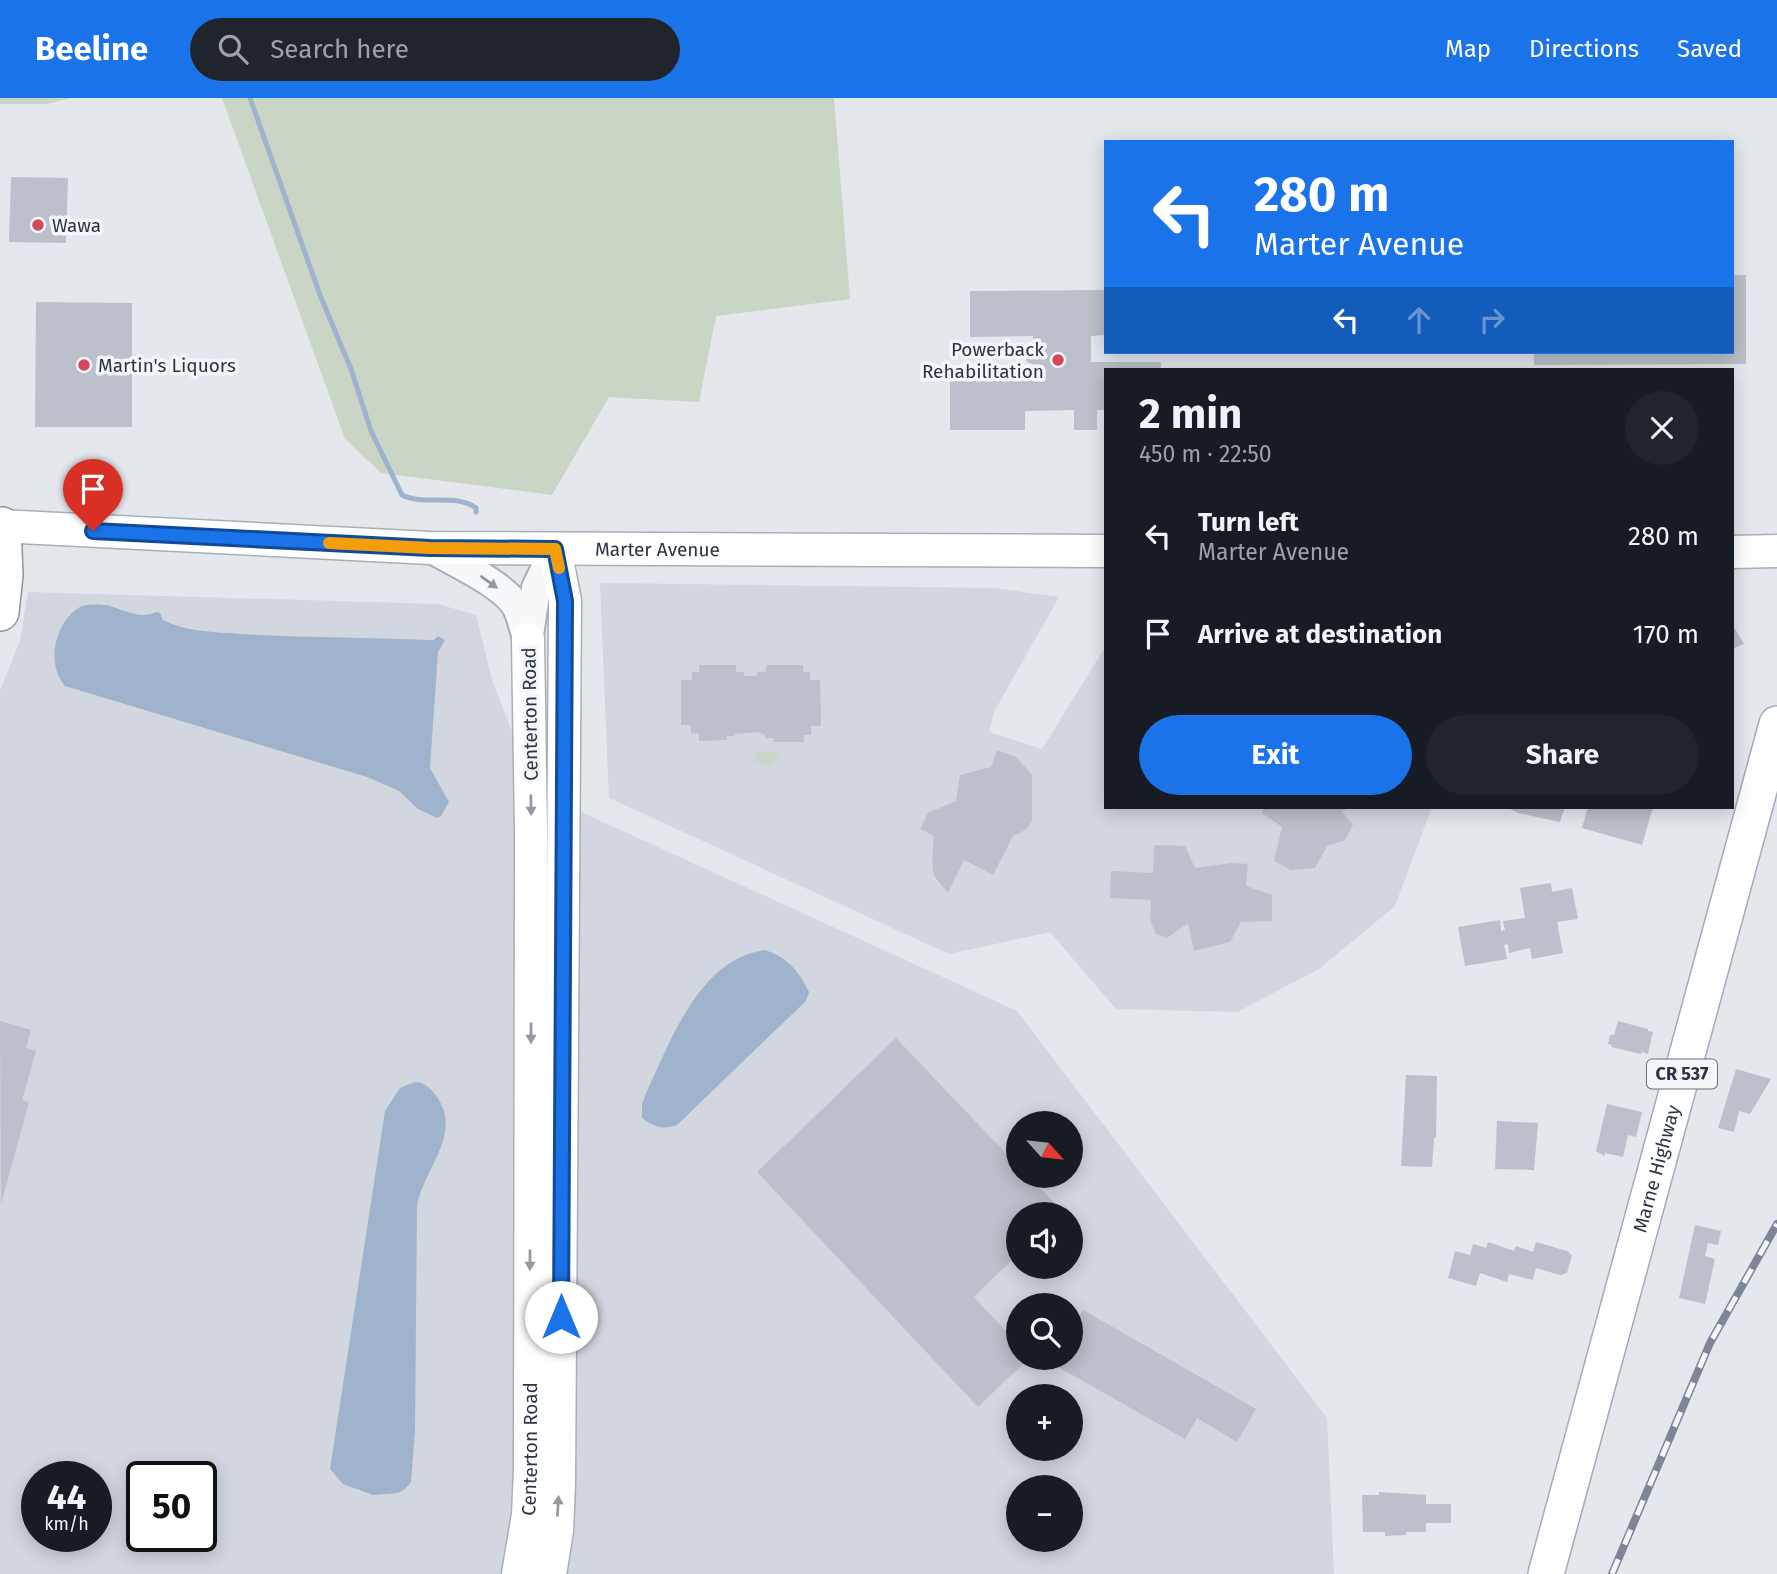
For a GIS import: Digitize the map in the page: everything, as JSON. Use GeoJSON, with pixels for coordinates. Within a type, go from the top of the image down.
{"type":"FeatureCollection","features":[{"type":"Feature","properties":{"kind":"highway"},"geometry":{"type":"LineString","coordinates":[[0,612],[4,575],[1,526]]}},
{"type":"Feature","properties":{"kind":"main road","name":"Marter Avenue"},"geometry":{"type":"LineString","coordinates":[[1,526],[430,548],[1104,551]]}},
{"type":"Feature","properties":{"kind":"main road","name":"Centerton Road"},"geometry":{"type":"LineString","coordinates":[[550,1574],[557,1531],[559,1483],[565,654],[565,601],[555,549]]}},
{"type":"Feature","properties":{"kind":"main road"},"geometry":{"type":"LineString","coordinates":[[1734,552],[1777,551]]}},
{"type":"Feature","properties":{"kind":"main road","name":"Centerton Road"},"geometry":{"type":"LineString","coordinates":[[518,1574],[528,1515],[530,1470],[531,832],[528,639]]}},
{"type":"Feature","properties":{"kind":"main road","name":"Marne Highway"},"geometry":{"type":"LineString","coordinates":[[1546,1574],[1777,724]]}},
{"type":"Feature","properties":{"kind":"street"},"geometry":{"type":"LineString","coordinates":[[430,548],[503,592],[517,607],[528,639]]}},
{"type":"Feature","properties":{"kind":"street","name":"Centerton Road"},"geometry":{"type":"LineString","coordinates":[[528,639],[533,624],[536,588],[555,549]]}},
{"type":"Feature","properties":{"kind":"shaded area"},"geometry":{"type":"Polygon","coordinates":[[[600,583],[995,588],[1059,597],[994,712],[989,732],[1042,749],[1104,649],[1104,809],[1431,809],[1395,906],[1319,969],[1237,1012],[1116,1009],[1050,932],[949,954],[609,798],[600,583]]]}},
{"type":"Feature","properties":{"kind":"shaded area"},"geometry":{"type":"Polygon","coordinates":[[[28,592],[438,604],[476,615],[492,680],[535,791],[1017,1011],[1327,1418],[1334,1574],[0,1574],[0,691],[20,641],[28,592]]]}},
{"type":"Feature","properties":{"kind":"green space"},"geometry":{"type":"Polygon","coordinates":[[[0,98],[71,98],[47,104],[0,104],[0,98]]]}},
{"type":"Feature","properties":{"kind":"green space"},"geometry":{"type":"Polygon","coordinates":[[[222,98],[834,98],[850,299],[716,316],[699,402],[609,397],[552,495],[381,473],[345,439],[222,98]]]}},
{"type":"Feature","properties":{"kind":"green space"},"geometry":{"type":"Polygon","coordinates":[[[759,751],[778,752],[774,764],[756,761],[759,751]]]}},
{"type":"Feature","properties":{"kind":"water"},"geometry":{"type":"Polygon","coordinates":[[[107,605],[139,615],[160,613],[163,620],[172,624],[212,632],[428,640],[434,640],[438,636],[445,640],[438,652],[430,768],[449,802],[441,816],[437,818],[418,809],[399,791],[367,777],[65,686],[59,677],[55,656],[59,633],[64,623],[80,607],[107,605]]]}},
{"type":"Feature","properties":{"kind":"water"},"geometry":{"type":"Polygon","coordinates":[[[765,950],[786,961],[796,971],[809,992],[806,1001],[677,1125],[659,1127],[642,1118],[642,1104],[647,1091],[691,1004],[705,985],[723,968],[742,956],[765,950]]]}},
{"type":"Feature","properties":{"kind":"water"},"geometry":{"type":"Polygon","coordinates":[[[415,1082],[425,1085],[437,1097],[444,1111],[446,1125],[439,1152],[417,1206],[415,1432],[411,1482],[398,1493],[373,1495],[343,1484],[330,1469],[385,1111],[400,1088],[415,1082]]]}},
{"type":"Feature","properties":{"kind":"building","name":"Wawa"},"geometry":{"type":"Polygon","coordinates":[[[11,177],[68,178],[66,243],[9,242],[11,177]]]}},
{"type":"Feature","properties":{"kind":"building"},"geometry":{"type":"Polygon","coordinates":[[[1734,275],[1746,275],[1746,364],[1534,365],[1534,354],[1734,354],[1734,275]]]}},
{"type":"Feature","properties":{"kind":"building","name":"Powerback Rehabilitation"},"geometry":{"type":"Polygon","coordinates":[[[1104,290],[1104,335],[1091,336],[1091,362],[1161,362],[1161,368],[1104,368],[1104,410],[1097,410],[1097,430],[1074,430],[1074,410],[1025,411],[1025,430],[950,430],[950,380],[1033,379],[1033,364],[1027,362],[1025,356],[1033,350],[1033,336],[970,337],[970,291],[1104,290]]]}},
{"type":"Feature","properties":{"kind":"building","name":"Martin's Liquors"},"geometry":{"type":"Polygon","coordinates":[[[36,302],[132,303],[132,427],[35,427],[36,302]]]}},
{"type":"Feature","properties":{"kind":"building"},"geometry":{"type":"Polygon","coordinates":[[[1734,627],[1744,644],[1734,648],[1734,627]]]}},
{"type":"Feature","properties":{"kind":"building"},"geometry":{"type":"Polygon","coordinates":[[[699,665],[736,665],[736,672],[744,672],[744,676],[757,676],[757,672],[766,672],[766,665],[803,665],[803,672],[810,672],[810,680],[820,680],[821,726],[811,726],[811,735],[804,735],[804,742],[773,742],[773,738],[765,738],[765,734],[758,732],[727,736],[727,740],[699,741],[699,734],[691,733],[691,725],[681,725],[681,680],[692,680],[692,672],[699,672],[699,665]]]}},
{"type":"Feature","properties":{"kind":"building"},"geometry":{"type":"Polygon","coordinates":[[[997,750],[1016,757],[1032,775],[1032,821],[1027,829],[1013,836],[993,875],[964,860],[948,893],[934,876],[934,836],[920,829],[928,813],[956,801],[960,775],[991,767],[997,750]]]}},
{"type":"Feature","properties":{"kind":"building"},"geometry":{"type":"Polygon","coordinates":[[[1263,809],[1347,809],[1341,811],[1353,825],[1345,840],[1327,846],[1315,868],[1291,870],[1274,861],[1282,827],[1262,813],[1263,809]]]}},
{"type":"Feature","properties":{"kind":"building"},"geometry":{"type":"Polygon","coordinates":[[[1510,809],[1564,809],[1560,822],[1510,809]]]}},
{"type":"Feature","properties":{"kind":"building"},"geometry":{"type":"Polygon","coordinates":[[[1587,809],[1652,809],[1642,845],[1582,828],[1587,809]]]}},
{"type":"Feature","properties":{"kind":"building"},"geometry":{"type":"Polygon","coordinates":[[[1154,845],[1185,846],[1195,868],[1231,863],[1248,864],[1246,886],[1272,895],[1272,921],[1241,922],[1230,942],[1194,951],[1188,923],[1167,938],[1156,934],[1150,920],[1151,900],[1110,898],[1111,871],[1153,873],[1154,845]]]}},
{"type":"Feature","properties":{"kind":"building"},"geometry":{"type":"Polygon","coordinates":[[[1551,883],[1552,892],[1572,888],[1578,919],[1557,922],[1563,953],[1532,959],[1530,948],[1509,953],[1508,944],[1504,945],[1507,959],[1465,966],[1458,927],[1500,920],[1501,931],[1505,930],[1503,921],[1525,918],[1520,888],[1551,883]]]}},
{"type":"Feature","properties":{"kind":"building"},"geometry":{"type":"Polygon","coordinates":[[[0,1021],[31,1030],[26,1048],[36,1051],[22,1100],[29,1102],[1,1204],[0,1021]]]}},
{"type":"Feature","properties":{"kind":"building"},"geometry":{"type":"Polygon","coordinates":[[[1618,1021],[1653,1032],[1648,1054],[1611,1047],[1612,1045],[1608,1044],[1618,1021]]]}},
{"type":"Feature","properties":{"kind":"building"},"geometry":{"type":"Polygon","coordinates":[[[896,1038],[1006,1153],[1006,1188],[1040,1188],[1053,1202],[1006,1202],[1006,1266],[974,1297],[1006,1331],[1006,1370],[1017,1370],[978,1407],[757,1172],[896,1038]]]}},
{"type":"Feature","properties":{"kind":"building"},"geometry":{"type":"Polygon","coordinates":[[[1736,1069],[1771,1079],[1750,1114],[1739,1111],[1734,1132],[1718,1128],[1736,1069]]]}},
{"type":"Feature","properties":{"kind":"building"},"geometry":{"type":"Polygon","coordinates":[[[1406,1075],[1437,1076],[1436,1138],[1432,1167],[1401,1166],[1406,1075]]]}},
{"type":"Feature","properties":{"kind":"building"},"geometry":{"type":"Polygon","coordinates":[[[1607,1104],[1642,1112],[1636,1137],[1628,1135],[1623,1157],[1605,1153],[1605,1156],[1596,1151],[1607,1104]]]}},
{"type":"Feature","properties":{"kind":"building"},"geometry":{"type":"Polygon","coordinates":[[[1497,1121],[1538,1123],[1534,1170],[1495,1169],[1497,1121]]]}},
{"type":"Feature","properties":{"kind":"building"},"geometry":{"type":"Polygon","coordinates":[[[1695,1225],[1721,1231],[1718,1245],[1708,1243],[1705,1256],[1715,1259],[1705,1304],[1679,1298],[1695,1225]]]}},
{"type":"Feature","properties":{"kind":"building"},"geometry":{"type":"Polygon","coordinates":[[[1488,1242],[1514,1251],[1516,1246],[1533,1252],[1536,1242],[1572,1255],[1567,1273],[1560,1275],[1536,1268],[1533,1280],[1509,1274],[1507,1282],[1480,1273],[1476,1286],[1448,1278],[1455,1251],[1470,1255],[1473,1244],[1486,1248],[1488,1242]]]}},
{"type":"Feature","properties":{"kind":"building"},"geometry":{"type":"Polygon","coordinates":[[[1083,1310],[1256,1409],[1237,1442],[1197,1418],[1185,1439],[1064,1370],[1083,1370],[1083,1310]]]}},
{"type":"Feature","properties":{"kind":"building"},"geometry":{"type":"Polygon","coordinates":[[[1379,1492],[1426,1495],[1426,1504],[1451,1504],[1451,1523],[1426,1523],[1426,1532],[1406,1532],[1406,1535],[1385,1536],[1385,1532],[1363,1532],[1362,1495],[1379,1495],[1379,1492]]]}},
{"type":"Feature","properties":{"kind":"waterway"},"geometry":{"type":"LineString","coordinates":[[250,98],[320,295],[351,369],[371,431],[402,495],[420,500],[459,501],[476,508],[476,512]]}},
{"type":"Feature","properties":{"kind":"railway"},"geometry":{"type":"LineString","coordinates":[[1612,1574],[1710,1343],[1777,1224]]}},
{"type":"Feature","properties":{"kind":"slow traffic"},"geometry":{"type":"LineString","coordinates":[[329,543],[430,548],[555,549],[559,568]]}},
{"type":"Feature","properties":{"kind":"place","name":"Wawa"},"geometry":{"type":"Point","coordinates":[38,225]}},
{"type":"Feature","properties":{"kind":"place","name":"Powerback Rehabilitation"},"geometry":{"type":"Point","coordinates":[1058,360]}},
{"type":"Feature","properties":{"kind":"place","name":"Martin's Liquors"},"geometry":{"type":"Point","coordinates":[84,365]}},
{"type":"Feature","properties":{"kind":"route"},"geometry":{"type":"LineString","coordinates":[[93,531],[430,548],[555,549],[565,601],[561,1317]]}}]}
